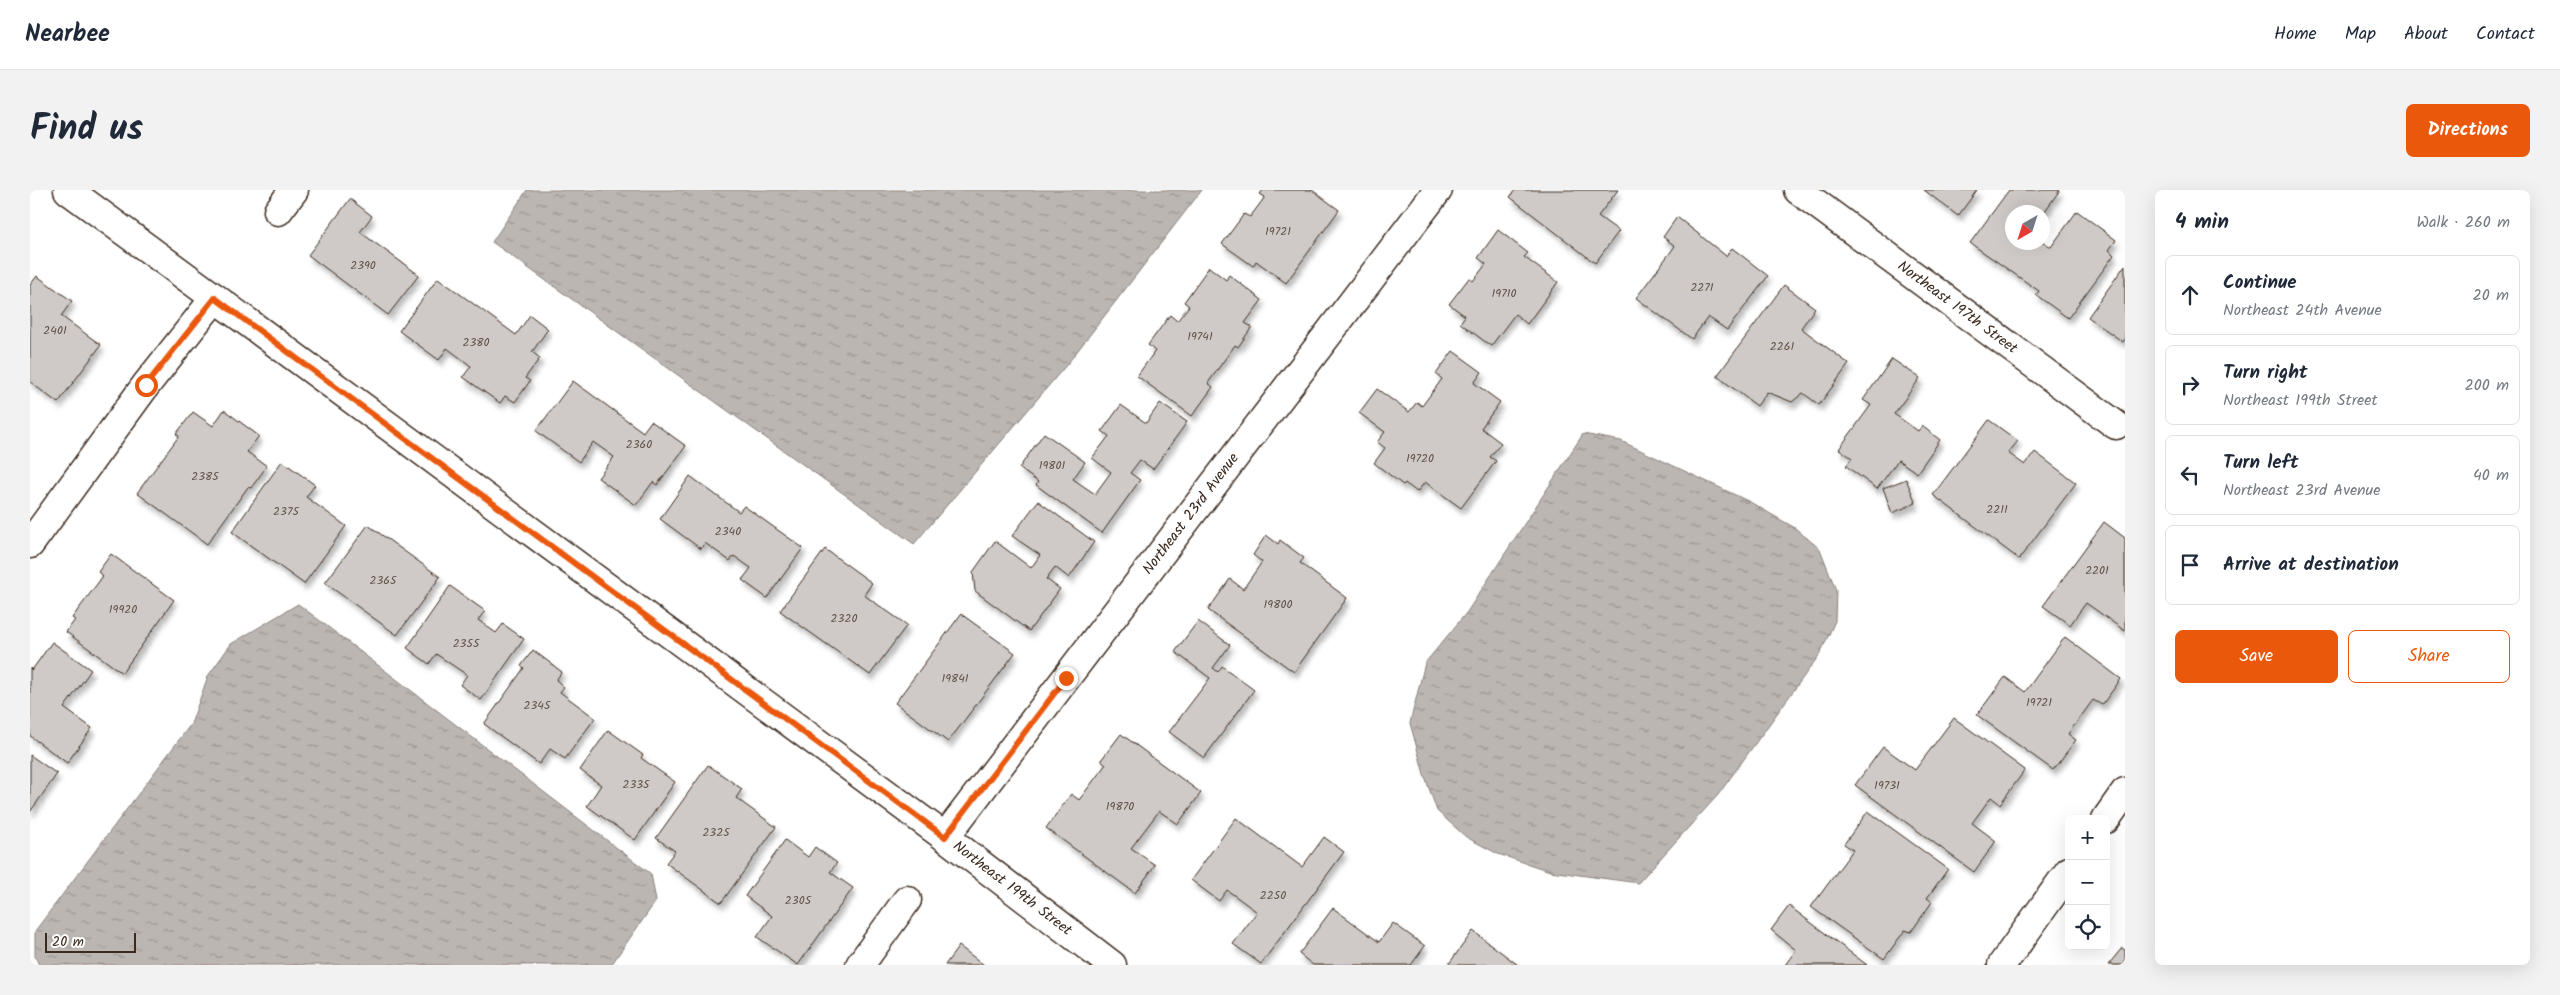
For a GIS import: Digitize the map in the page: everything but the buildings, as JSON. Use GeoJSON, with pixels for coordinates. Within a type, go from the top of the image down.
{"type":"FeatureCollection","features":[{"type":"Feature","properties":{"kind":"street","name":"Northeast 199th Street"},"geometry":{"type":"LineString","coordinates":[[68,190],[945,837],[1112,965]]}},
{"type":"Feature","properties":{"kind":"street","name":"Northeast 23rd Avenue"},"geometry":{"type":"LineString","coordinates":[[945,837],[1438,190]]}},
{"type":"Feature","properties":{"kind":"street","name":"Northeast 197th Street"},"geometry":{"type":"LineString","coordinates":[[1798,190],[2116,424]]}},
{"type":"Feature","properties":{"kind":"street"},"geometry":{"type":"LineString","coordinates":[[30,544],[146,385],[215,298]]}},
{"type":"Feature","properties":{"kind":"street"},"geometry":{"type":"LineString","coordinates":[[2109,815],[2125,792]]}},
{"type":"Feature","properties":{"kind":"street"},"geometry":{"type":"LineString","coordinates":[[2002,965],[2065,877]]}},
{"type":"Feature","properties":{"kind":"street"},"geometry":{"type":"LineString","coordinates":[[860,965],[907,900]]}},
{"type":"Feature","properties":{"kind":"water"},"geometry":{"type":"Polygon","coordinates":[[[527,190],[1202,190],[1068,363],[914,544],[492,242],[527,190]]]}},
{"type":"Feature","properties":{"kind":"water"},"geometry":{"type":"Polygon","coordinates":[[[1583,434],[1621,441],[1750,502],[1795,528],[1820,549],[1836,590],[1835,621],[1820,654],[1718,795],[1638,883],[1550,871],[1498,854],[1466,837],[1437,811],[1424,774],[1410,723],[1425,663],[1467,612],[1583,434]]]}},
{"type":"Feature","properties":{"kind":"water"},"geometry":{"type":"Polygon","coordinates":[[[298,604],[651,874],[656,901],[611,965],[39,965],[35,956],[35,931],[191,724],[208,676],[231,644],[298,604]]]}},
{"type":"Feature","properties":{"kind":"route"},"geometry":{"type":"LineString","coordinates":[[146,385],[215,298],[945,837],[1066,678]]}}]}
